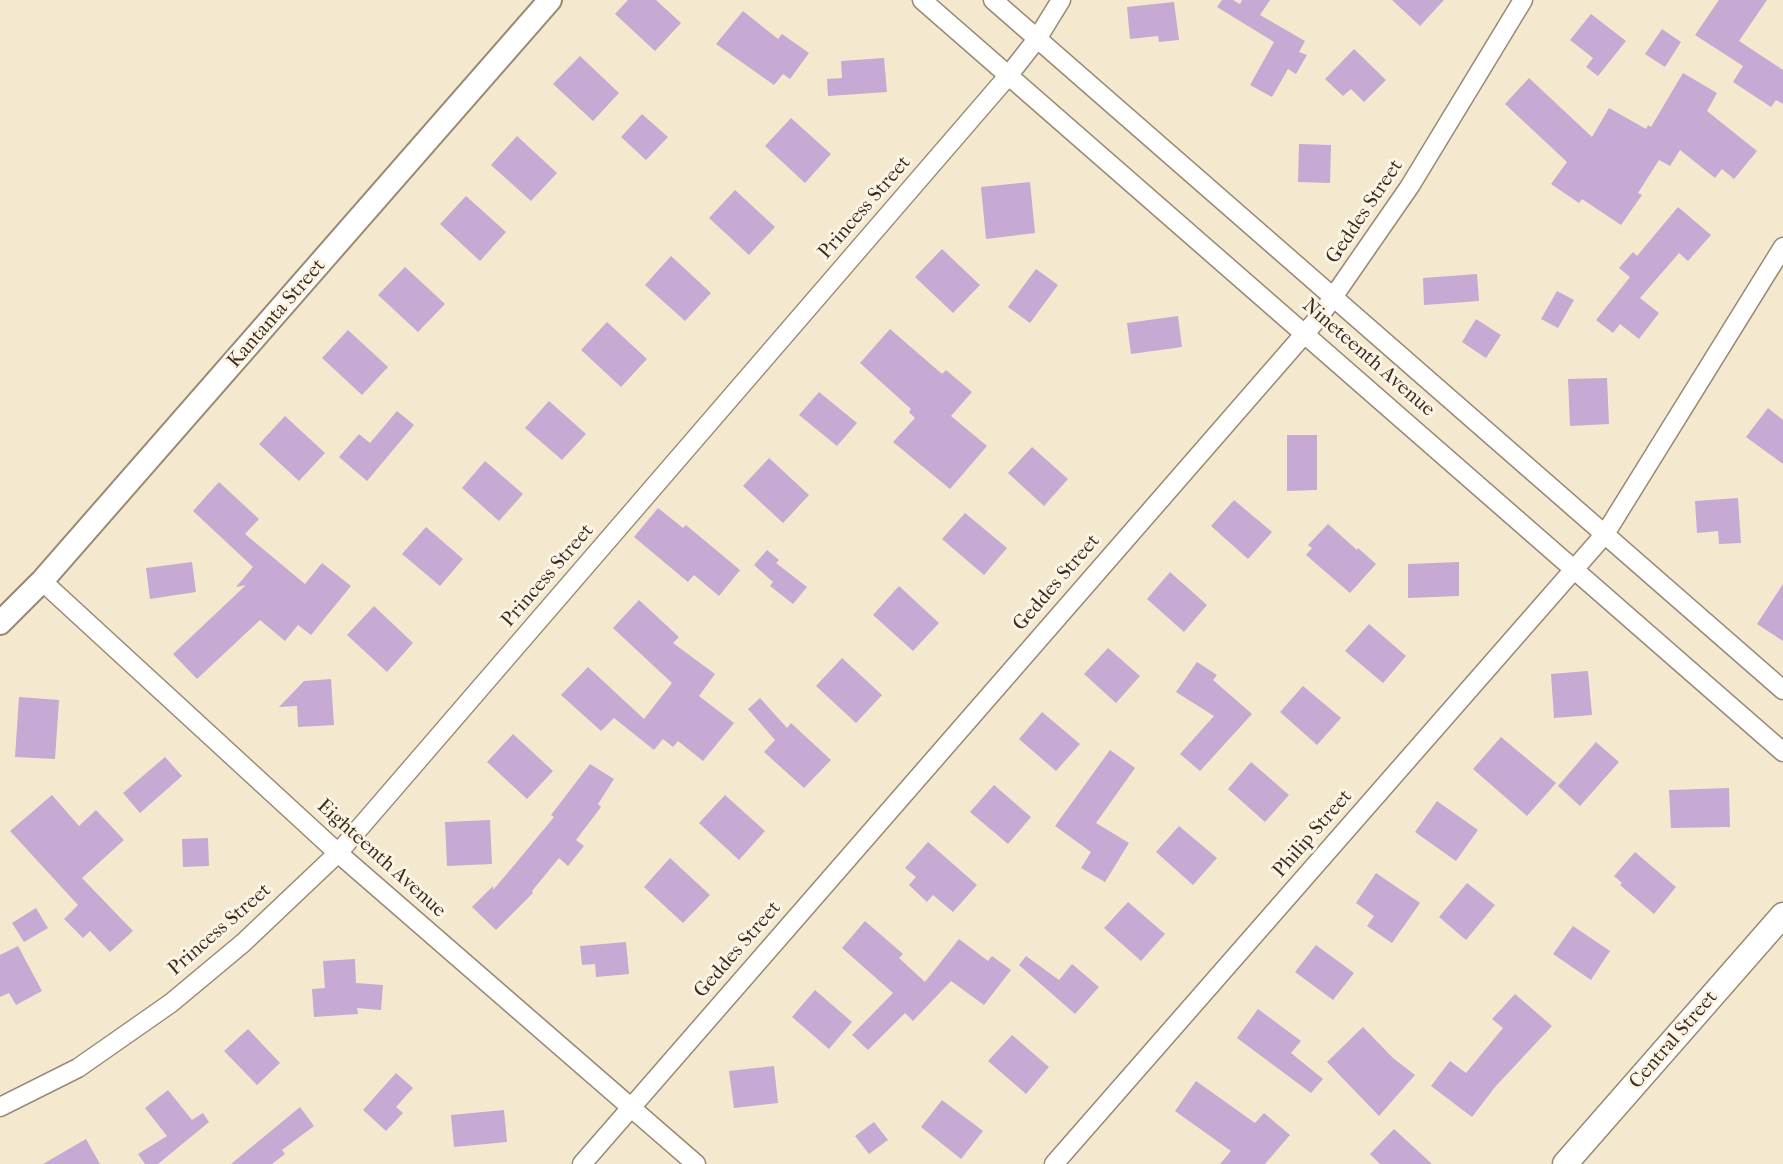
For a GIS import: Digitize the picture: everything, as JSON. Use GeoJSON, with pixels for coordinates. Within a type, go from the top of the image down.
{"type":"FeatureCollection","features":[{"type":"Feature","properties":{"kind":"main road","name":"Central Street"},"geometry":{"type":"LineString","coordinates":[[1565,1164],[1783,915]]}},
{"type":"Feature","properties":{"kind":"street","name":"Kantanta Street"},"geometry":{"type":"LineString","coordinates":[[0,623],[42,581],[550,0]]}},
{"type":"Feature","properties":{"kind":"street","name":"Nineteenth Avenue"},"geometry":{"type":"LineString","coordinates":[[922,0],[1783,752]]}},
{"type":"Feature","properties":{"kind":"street"},"geometry":{"type":"LineString","coordinates":[[993,0],[1783,690]]}},
{"type":"Feature","properties":{"kind":"street","name":"Princess Street"},"geometry":{"type":"LineString","coordinates":[[0,1107],[78,1068],[171,1003],[243,943],[338,853],[1008,76],[1037,39],[1061,0]]}},
{"type":"Feature","properties":{"kind":"street","name":"Geddes Street"},"geometry":{"type":"LineString","coordinates":[[582,1164],[1334,298],[1416,177],[1523,0]]}},
{"type":"Feature","properties":{"kind":"street","name":"Philip Street"},"geometry":{"type":"LineString","coordinates":[[1053,1164],[1605,534],[1783,247]]}},
{"type":"Feature","properties":{"kind":"street","name":"Eighteenth Avenue"},"geometry":{"type":"LineString","coordinates":[[42,581],[338,853],[696,1164]]}},
{"type":"Feature","properties":{"kind":"building"},"geometry":{"type":"Polygon","coordinates":[[[628,0],[656,0],[681,23],[655,51],[615,14],[628,0]]]}},
{"type":"Feature","properties":{"kind":"building"},"geometry":{"type":"Polygon","coordinates":[[[1222,0],[1233,0],[1240,4],[1242,0],[1270,0],[1260,15],[1305,41],[1299,52],[1307,55],[1296,74],[1288,69],[1272,97],[1250,85],[1274,42],[1217,7],[1222,0]]]}},
{"type":"Feature","properties":{"kind":"building"},"geometry":{"type":"Polygon","coordinates":[[[1392,0],[1444,0],[1420,26],[1392,0]]]}},
{"type":"Feature","properties":{"kind":"building"},"geometry":{"type":"Polygon","coordinates":[[[1719,0],[1767,0],[1739,41],[1783,70],[1783,104],[1776,100],[1771,107],[1733,82],[1743,66],[1695,35],[1719,0]]]}},
{"type":"Feature","properties":{"kind":"building"},"geometry":{"type":"Polygon","coordinates":[[[1174,2],[1179,40],[1159,42],[1158,36],[1130,39],[1127,7],[1174,2]]]}},
{"type":"Feature","properties":{"kind":"building"},"geometry":{"type":"Polygon","coordinates":[[[743,11],[778,39],[782,34],[809,53],[790,79],[783,74],[774,85],[716,44],[743,11]]]}},
{"type":"Feature","properties":{"kind":"building"},"geometry":{"type":"Polygon","coordinates":[[[1591,14],[1626,41],[1598,76],[1586,67],[1593,58],[1570,40],[1591,14]]]}},
{"type":"Feature","properties":{"kind":"building"},"geometry":{"type":"Polygon","coordinates":[[[1662,29],[1681,42],[1665,67],[1645,54],[1662,29]]]}},
{"type":"Feature","properties":{"kind":"building"},"geometry":{"type":"Polygon","coordinates":[[[1354,49],[1386,80],[1364,102],[1351,89],[1343,96],[1325,79],[1354,49]]]}},
{"type":"Feature","properties":{"kind":"building"},"geometry":{"type":"Polygon","coordinates":[[[580,56],[619,93],[593,121],[553,84],[580,56]]]}},
{"type":"Feature","properties":{"kind":"building"},"geometry":{"type":"Polygon","coordinates":[[[884,58],[887,92],[828,96],[827,79],[842,78],[841,61],[884,58]]]}},
{"type":"Feature","properties":{"kind":"building"},"geometry":{"type":"Polygon","coordinates":[[[1683,73],[1717,93],[1707,111],[1757,151],[1734,179],[1722,169],[1715,178],[1680,150],[1670,166],[1659,160],[1638,193],[1642,195],[1621,225],[1582,199],[1579,203],[1551,184],[1567,162],[1505,104],[1529,78],[1592,137],[1609,108],[1646,129],[1648,125],[1651,127],[1683,73]]]}},
{"type":"Feature","properties":{"kind":"building"},"geometry":{"type":"Polygon","coordinates":[[[642,114],[668,137],[646,160],[621,137],[642,114]]]}},
{"type":"Feature","properties":{"kind":"building"},"geometry":{"type":"Polygon","coordinates":[[[791,118],[831,154],[805,183],[765,146],[791,118]]]}},
{"type":"Feature","properties":{"kind":"building"},"geometry":{"type":"Polygon","coordinates":[[[517,136],[557,173],[531,201],[491,165],[517,136]]]}},
{"type":"Feature","properties":{"kind":"building"},"geometry":{"type":"Polygon","coordinates":[[[1299,144],[1331,145],[1330,183],[1298,182],[1299,144]]]}},
{"type":"Feature","properties":{"kind":"building"},"geometry":{"type":"Polygon","coordinates":[[[1030,182],[1035,233],[986,239],[981,187],[1030,182]]]}},
{"type":"Feature","properties":{"kind":"building"},"geometry":{"type":"Polygon","coordinates":[[[735,190],[775,227],[749,255],[709,218],[735,190]]]}},
{"type":"Feature","properties":{"kind":"building"},"geometry":{"type":"Polygon","coordinates":[[[466,196],[506,232],[480,261],[440,224],[466,196]]]}},
{"type":"Feature","properties":{"kind":"building"},"geometry":{"type":"Polygon","coordinates":[[[1678,207],[1711,235],[1688,261],[1679,253],[1640,298],[1659,313],[1639,339],[1620,324],[1613,333],[1596,320],[1630,277],[1619,268],[1633,252],[1637,256],[1678,207]]]}},
{"type":"Feature","properties":{"kind":"building"},"geometry":{"type":"Polygon","coordinates":[[[942,249],[980,285],[953,313],[915,277],[942,249]]]}},
{"type":"Feature","properties":{"kind":"building"},"geometry":{"type":"Polygon","coordinates":[[[671,256],[711,293],[685,321],[645,285],[671,256]]]}},
{"type":"Feature","properties":{"kind":"building"},"geometry":{"type":"Polygon","coordinates":[[[405,267],[445,304],[418,332],[378,295],[405,267]]]}},
{"type":"Feature","properties":{"kind":"building"},"geometry":{"type":"Polygon","coordinates":[[[1036,269],[1058,285],[1030,323],[1008,307],[1036,269]]]}},
{"type":"Feature","properties":{"kind":"building"},"geometry":{"type":"Polygon","coordinates":[[[1477,274],[1479,301],[1424,305],[1423,278],[1477,274]]]}},
{"type":"Feature","properties":{"kind":"building"},"geometry":{"type":"Polygon","coordinates":[[[1557,291],[1574,300],[1558,328],[1541,319],[1557,291]]]}},
{"type":"Feature","properties":{"kind":"building"},"geometry":{"type":"Polygon","coordinates":[[[1178,316],[1182,347],[1131,354],[1127,323],[1178,316]]]}},
{"type":"Feature","properties":{"kind":"building"},"geometry":{"type":"Polygon","coordinates":[[[1476,319],[1501,335],[1486,358],[1462,342],[1476,319]]]}},
{"type":"Feature","properties":{"kind":"building"},"geometry":{"type":"Polygon","coordinates":[[[607,322],[647,359],[621,387],[581,350],[607,322]]]}},
{"type":"Feature","properties":{"kind":"building"},"geometry":{"type":"Polygon","coordinates":[[[890,329],[942,374],[946,370],[972,392],[951,416],[987,446],[950,489],[893,442],[915,418],[909,412],[911,409],[860,363],[890,329]]]}},
{"type":"Feature","properties":{"kind":"building"},"geometry":{"type":"Polygon","coordinates":[[[348,330],[388,367],[362,395],[322,358],[348,330]]]}},
{"type":"Feature","properties":{"kind":"building"},"geometry":{"type":"Polygon","coordinates":[[[1607,378],[1609,424],[1570,426],[1568,379],[1607,378]]]}},
{"type":"Feature","properties":{"kind":"building"},"geometry":{"type":"Polygon","coordinates":[[[819,392],[857,423],[837,446],[799,415],[819,392]]]}},
{"type":"Feature","properties":{"kind":"building"},"geometry":{"type":"Polygon","coordinates":[[[549,401],[586,434],[562,460],[525,428],[549,401]]]}},
{"type":"Feature","properties":{"kind":"building"},"geometry":{"type":"Polygon","coordinates":[[[1768,408],[1783,420],[1783,464],[1746,437],[1768,408]]]}},
{"type":"Feature","properties":{"kind":"building"},"geometry":{"type":"Polygon","coordinates":[[[397,411],[414,425],[367,481],[339,457],[359,434],[370,443],[397,411]]]}},
{"type":"Feature","properties":{"kind":"building"},"geometry":{"type":"Polygon","coordinates":[[[285,416],[325,453],[299,481],[259,444],[285,416]]]}},
{"type":"Feature","properties":{"kind":"building"},"geometry":{"type":"Polygon","coordinates":[[[1287,435],[1317,435],[1317,490],[1287,491],[1287,435]]]}},
{"type":"Feature","properties":{"kind":"building"},"geometry":{"type":"Polygon","coordinates":[[[1032,447],[1068,479],[1044,506],[1008,473],[1032,447]]]}},
{"type":"Feature","properties":{"kind":"building"},"geometry":{"type":"Polygon","coordinates":[[[769,458],[809,495],[783,523],[743,486],[769,458]]]}},
{"type":"Feature","properties":{"kind":"building"},"geometry":{"type":"Polygon","coordinates":[[[485,461],[523,494],[499,521],[462,488],[485,461]]]}},
{"type":"Feature","properties":{"kind":"building"},"geometry":{"type":"Polygon","coordinates":[[[219,482],[259,519],[245,534],[305,584],[322,563],[351,586],[311,635],[298,625],[285,641],[260,620],[197,679],[173,654],[246,585],[236,587],[253,567],[193,511],[219,482]]]}},
{"type":"Feature","properties":{"kind":"building"},"geometry":{"type":"Polygon","coordinates":[[[1738,498],[1741,543],[1719,544],[1718,531],[1697,533],[1695,501],[1738,498]]]}},
{"type":"Feature","properties":{"kind":"building"},"geometry":{"type":"Polygon","coordinates":[[[1234,500],[1272,532],[1248,559],[1211,526],[1234,500]]]}},
{"type":"Feature","properties":{"kind":"building"},"geometry":{"type":"Polygon","coordinates":[[[658,508],[683,528],[686,525],[740,570],[719,596],[694,575],[688,582],[634,537],[658,508]]]}},
{"type":"Feature","properties":{"kind":"building"},"geometry":{"type":"Polygon","coordinates":[[[965,513],[1007,548],[984,575],[942,539],[965,513]]]}},
{"type":"Feature","properties":{"kind":"building"},"geometry":{"type":"Polygon","coordinates":[[[1328,524],[1376,564],[1350,593],[1306,555],[1312,548],[1308,545],[1328,524]]]}},
{"type":"Feature","properties":{"kind":"building"},"geometry":{"type":"Polygon","coordinates":[[[426,527],[463,559],[440,586],[402,554],[426,527]]]}},
{"type":"Feature","properties":{"kind":"building"},"geometry":{"type":"Polygon","coordinates":[[[767,550],[779,560],[776,563],[807,587],[793,604],[770,586],[773,582],[754,565],[767,550]]]}},
{"type":"Feature","properties":{"kind":"building"},"geometry":{"type":"Polygon","coordinates":[[[192,562],[196,592],[150,599],[146,568],[192,562]]]}},
{"type":"Feature","properties":{"kind":"building"},"geometry":{"type":"Polygon","coordinates":[[[1459,562],[1459,596],[1408,598],[1408,564],[1459,562]]]}},
{"type":"Feature","properties":{"kind":"building"},"geometry":{"type":"Polygon","coordinates":[[[1170,572],[1207,605],[1184,632],[1147,599],[1170,572]]]}},
{"type":"Feature","properties":{"kind":"building"},"geometry":{"type":"Polygon","coordinates":[[[1783,584],[1783,641],[1757,624],[1783,584]]]}},
{"type":"Feature","properties":{"kind":"building"},"geometry":{"type":"Polygon","coordinates":[[[899,586],[939,623],[913,651],[873,615],[899,586]]]}},
{"type":"Feature","properties":{"kind":"building"},"geometry":{"type":"Polygon","coordinates":[[[639,600],[679,637],[673,643],[715,674],[699,696],[734,723],[703,761],[678,741],[673,747],[663,739],[654,750],[614,718],[601,731],[561,695],[588,667],[644,719],[672,683],[613,628],[639,600]]]}},
{"type":"Feature","properties":{"kind":"building"},"geometry":{"type":"Polygon","coordinates":[[[374,606],[413,643],[387,672],[347,635],[374,606]]]}},
{"type":"Feature","properties":{"kind":"building"},"geometry":{"type":"Polygon","coordinates":[[[1369,624],[1406,656],[1383,683],[1345,651],[1369,624]]]}},
{"type":"Feature","properties":{"kind":"building"},"geometry":{"type":"Polygon","coordinates":[[[1108,648],[1140,676],[1116,703],[1084,674],[1108,648]]]}},
{"type":"Feature","properties":{"kind":"building"},"geometry":{"type":"Polygon","coordinates":[[[842,658],[882,695],[856,723],[816,686],[842,658]]]}},
{"type":"Feature","properties":{"kind":"building"},"geometry":{"type":"Polygon","coordinates":[[[1197,662],[1217,675],[1213,680],[1252,714],[1200,771],[1180,754],[1214,716],[1176,692],[1197,662]]]}},
{"type":"Feature","properties":{"kind":"building"},"geometry":{"type":"Polygon","coordinates":[[[1588,671],[1592,715],[1554,718],[1551,674],[1588,671]]]}},
{"type":"Feature","properties":{"kind":"building"},"geometry":{"type":"Polygon","coordinates":[[[331,679],[334,725],[298,727],[297,706],[279,707],[304,681],[331,679]]]}},
{"type":"Feature","properties":{"kind":"building"},"geometry":{"type":"Polygon","coordinates":[[[1303,686],[1341,718],[1317,745],[1280,712],[1303,686]]]}},
{"type":"Feature","properties":{"kind":"building"},"geometry":{"type":"Polygon","coordinates":[[[19,697],[59,700],[55,759],[15,757],[19,697]]]}},
{"type":"Feature","properties":{"kind":"building"},"geometry":{"type":"Polygon","coordinates":[[[760,698],[787,728],[791,723],[831,760],[804,788],[764,752],[775,740],[748,709],[760,698]]]}},
{"type":"Feature","properties":{"kind":"building"},"geometry":{"type":"Polygon","coordinates":[[[1042,712],[1080,744],[1056,771],[1019,739],[1042,712]]]}},
{"type":"Feature","properties":{"kind":"building"},"geometry":{"type":"Polygon","coordinates":[[[513,734],[553,771],[527,799],[487,762],[513,734]]]}},
{"type":"Feature","properties":{"kind":"building"},"geometry":{"type":"Polygon","coordinates":[[[1501,737],[1556,783],[1527,816],[1473,769],[1501,737]]]}},
{"type":"Feature","properties":{"kind":"building"},"geometry":{"type":"Polygon","coordinates":[[[1596,742],[1619,762],[1580,806],[1558,786],[1596,742]]]}},
{"type":"Feature","properties":{"kind":"building"},"geometry":{"type":"Polygon","coordinates":[[[1110,750],[1135,768],[1096,823],[1129,843],[1105,882],[1081,868],[1091,852],[1055,826],[1110,750]]]}},
{"type":"Feature","properties":{"kind":"building"},"geometry":{"type":"Polygon","coordinates":[[[165,757],[182,776],[140,813],[123,793],[165,757]]]}},
{"type":"Feature","properties":{"kind":"building"},"geometry":{"type":"Polygon","coordinates":[[[1251,762],[1289,795],[1265,822],[1228,789],[1251,762]]]}},
{"type":"Feature","properties":{"kind":"building"},"geometry":{"type":"Polygon","coordinates":[[[590,764],[614,779],[598,804],[601,807],[576,840],[584,846],[568,866],[559,858],[532,891],[533,893],[496,930],[472,907],[493,886],[493,890],[554,817],[551,815],[590,764]]]}},
{"type":"Feature","properties":{"kind":"building"},"geometry":{"type":"Polygon","coordinates":[[[994,785],[1031,817],[1008,844],[970,812],[994,785]]]}},
{"type":"Feature","properties":{"kind":"building"},"geometry":{"type":"Polygon","coordinates":[[[1729,788],[1730,827],[1671,828],[1669,790],[1729,788]]]}},
{"type":"Feature","properties":{"kind":"building"},"geometry":{"type":"Polygon","coordinates":[[[52,795],[79,826],[96,810],[124,840],[82,878],[133,931],[110,952],[90,931],[83,938],[64,919],[78,905],[10,831],[52,795]]]}},
{"type":"Feature","properties":{"kind":"building"},"geometry":{"type":"Polygon","coordinates":[[[725,795],[765,831],[739,860],[699,823],[725,795]]]}},
{"type":"Feature","properties":{"kind":"building"},"geometry":{"type":"Polygon","coordinates":[[[1437,801],[1478,830],[1456,861],[1415,832],[1437,801]]]}},
{"type":"Feature","properties":{"kind":"building"},"geometry":{"type":"Polygon","coordinates":[[[490,820],[492,864],[447,866],[445,822],[490,820]]]}},
{"type":"Feature","properties":{"kind":"building"},"geometry":{"type":"Polygon","coordinates":[[[1179,826],[1217,858],[1193,885],[1156,852],[1179,826]]]}},
{"type":"Feature","properties":{"kind":"building"},"geometry":{"type":"Polygon","coordinates":[[[208,838],[209,866],[183,867],[182,839],[208,838]]]}},
{"type":"Feature","properties":{"kind":"building"},"geometry":{"type":"Polygon","coordinates":[[[928,842],[977,885],[953,912],[933,895],[927,902],[909,885],[916,877],[905,868],[928,842]]]}},
{"type":"Feature","properties":{"kind":"building"},"geometry":{"type":"Polygon","coordinates":[[[1635,852],[1676,887],[1654,914],[1620,885],[1622,883],[1614,876],[1635,852]]]}},
{"type":"Feature","properties":{"kind":"building"},"geometry":{"type":"Polygon","coordinates":[[[670,858],[710,895],[683,923],[644,887],[670,858]]]}},
{"type":"Feature","properties":{"kind":"building"},"geometry":{"type":"Polygon","coordinates":[[[1376,873],[1420,903],[1392,943],[1367,926],[1374,916],[1356,903],[1376,873]]]}},
{"type":"Feature","properties":{"kind":"building"},"geometry":{"type":"Polygon","coordinates":[[[1467,883],[1495,905],[1466,940],[1439,917],[1467,883]]]}},
{"type":"Feature","properties":{"kind":"building"},"geometry":{"type":"Polygon","coordinates":[[[1128,902],[1165,934],[1141,961],[1104,928],[1128,902]]]}},
{"type":"Feature","properties":{"kind":"building"},"geometry":{"type":"Polygon","coordinates":[[[36,908],[48,928],[24,942],[12,923],[36,908]]]}},
{"type":"Feature","properties":{"kind":"building"},"geometry":{"type":"Polygon","coordinates":[[[865,921],[903,954],[899,958],[925,982],[959,939],[988,961],[992,956],[1011,970],[984,1005],[951,981],[913,1021],[905,1013],[868,1050],[852,1035],[893,993],[842,948],[865,921]]]}},
{"type":"Feature","properties":{"kind":"building"},"geometry":{"type":"Polygon","coordinates":[[[1573,926],[1610,951],[1591,980],[1553,954],[1573,926]]]}},
{"type":"Feature","properties":{"kind":"building"},"geometry":{"type":"Polygon","coordinates":[[[626,942],[629,974],[596,977],[595,964],[582,965],[580,946],[626,942]]]}},
{"type":"Feature","properties":{"kind":"building"},"geometry":{"type":"Polygon","coordinates":[[[1316,945],[1354,973],[1333,1000],[1295,972],[1316,945]]]}},
{"type":"Feature","properties":{"kind":"building"},"geometry":{"type":"Polygon","coordinates":[[[18,946],[42,991],[16,1005],[9,993],[0,997],[0,955],[18,946]]]}},
{"type":"Feature","properties":{"kind":"building"},"geometry":{"type":"Polygon","coordinates":[[[1026,956],[1059,980],[1072,964],[1099,987],[1075,1014],[1019,965],[1026,956]]]}},
{"type":"Feature","properties":{"kind":"building"},"geometry":{"type":"Polygon","coordinates":[[[355,959],[356,983],[383,985],[381,1010],[357,1008],[358,1014],[314,1017],[312,989],[325,988],[323,961],[355,959]]]}},
{"type":"Feature","properties":{"kind":"building"},"geometry":{"type":"Polygon","coordinates":[[[815,990],[852,1022],[829,1049],[792,1017],[815,990]]]}},
{"type":"Feature","properties":{"kind":"building"},"geometry":{"type":"Polygon","coordinates":[[[1515,994],[1552,1026],[1495,1087],[1472,1117],[1431,1086],[1450,1061],[1466,1073],[1503,1028],[1492,1019],[1515,994]]]}},
{"type":"Feature","properties":{"kind":"building"},"geometry":{"type":"Polygon","coordinates":[[[1258,1009],[1301,1041],[1291,1053],[1323,1079],[1311,1093],[1237,1038],[1258,1009]]]}},
{"type":"Feature","properties":{"kind":"building"},"geometry":{"type":"Polygon","coordinates":[[[1363,1027],[1393,1058],[1415,1075],[1379,1116],[1327,1062],[1363,1027]]]}},
{"type":"Feature","properties":{"kind":"building"},"geometry":{"type":"Polygon","coordinates":[[[248,1029],[280,1063],[257,1085],[224,1051],[248,1029]]]}},
{"type":"Feature","properties":{"kind":"building"},"geometry":{"type":"Polygon","coordinates":[[[1012,1035],[1049,1067],[1026,1094],[988,1061],[1012,1035]]]}},
{"type":"Feature","properties":{"kind":"building"},"geometry":{"type":"Polygon","coordinates":[[[774,1066],[778,1103],[734,1108],[729,1071],[774,1066]]]}},
{"type":"Feature","properties":{"kind":"building"},"geometry":{"type":"Polygon","coordinates":[[[396,1073],[413,1088],[396,1107],[403,1113],[386,1131],[363,1110],[396,1073]]]}},
{"type":"Feature","properties":{"kind":"building"},"geometry":{"type":"Polygon","coordinates":[[[1196,1081],[1255,1123],[1264,1113],[1290,1135],[1265,1164],[1220,1164],[1231,1151],[1175,1111],[1196,1081]]]}},
{"type":"Feature","properties":{"kind":"building"},"geometry":{"type":"Polygon","coordinates":[[[168,1090],[192,1120],[203,1113],[209,1122],[158,1164],[145,1164],[138,1154],[167,1136],[145,1108],[168,1090]]]}},
{"type":"Feature","properties":{"kind":"building"},"geometry":{"type":"Polygon","coordinates":[[[942,1100],[983,1131],[961,1159],[921,1127],[942,1100]]]}},
{"type":"Feature","properties":{"kind":"building"},"geometry":{"type":"Polygon","coordinates":[[[300,1107],[314,1126],[282,1150],[285,1154],[272,1164],[231,1164],[300,1107]]]}},
{"type":"Feature","properties":{"kind":"building"},"geometry":{"type":"Polygon","coordinates":[[[504,1110],[507,1142],[454,1147],[451,1115],[504,1110]]]}},
{"type":"Feature","properties":{"kind":"building"},"geometry":{"type":"Polygon","coordinates":[[[874,1122],[888,1140],[869,1154],[855,1136],[874,1122]]]}},
{"type":"Feature","properties":{"kind":"building"},"geometry":{"type":"Polygon","coordinates":[[[1394,1129],[1432,1164],[1380,1164],[1370,1154],[1394,1129]]]}},
{"type":"Feature","properties":{"kind":"building"},"geometry":{"type":"Polygon","coordinates":[[[86,1139],[100,1164],[43,1164],[86,1139]]]}}]}
